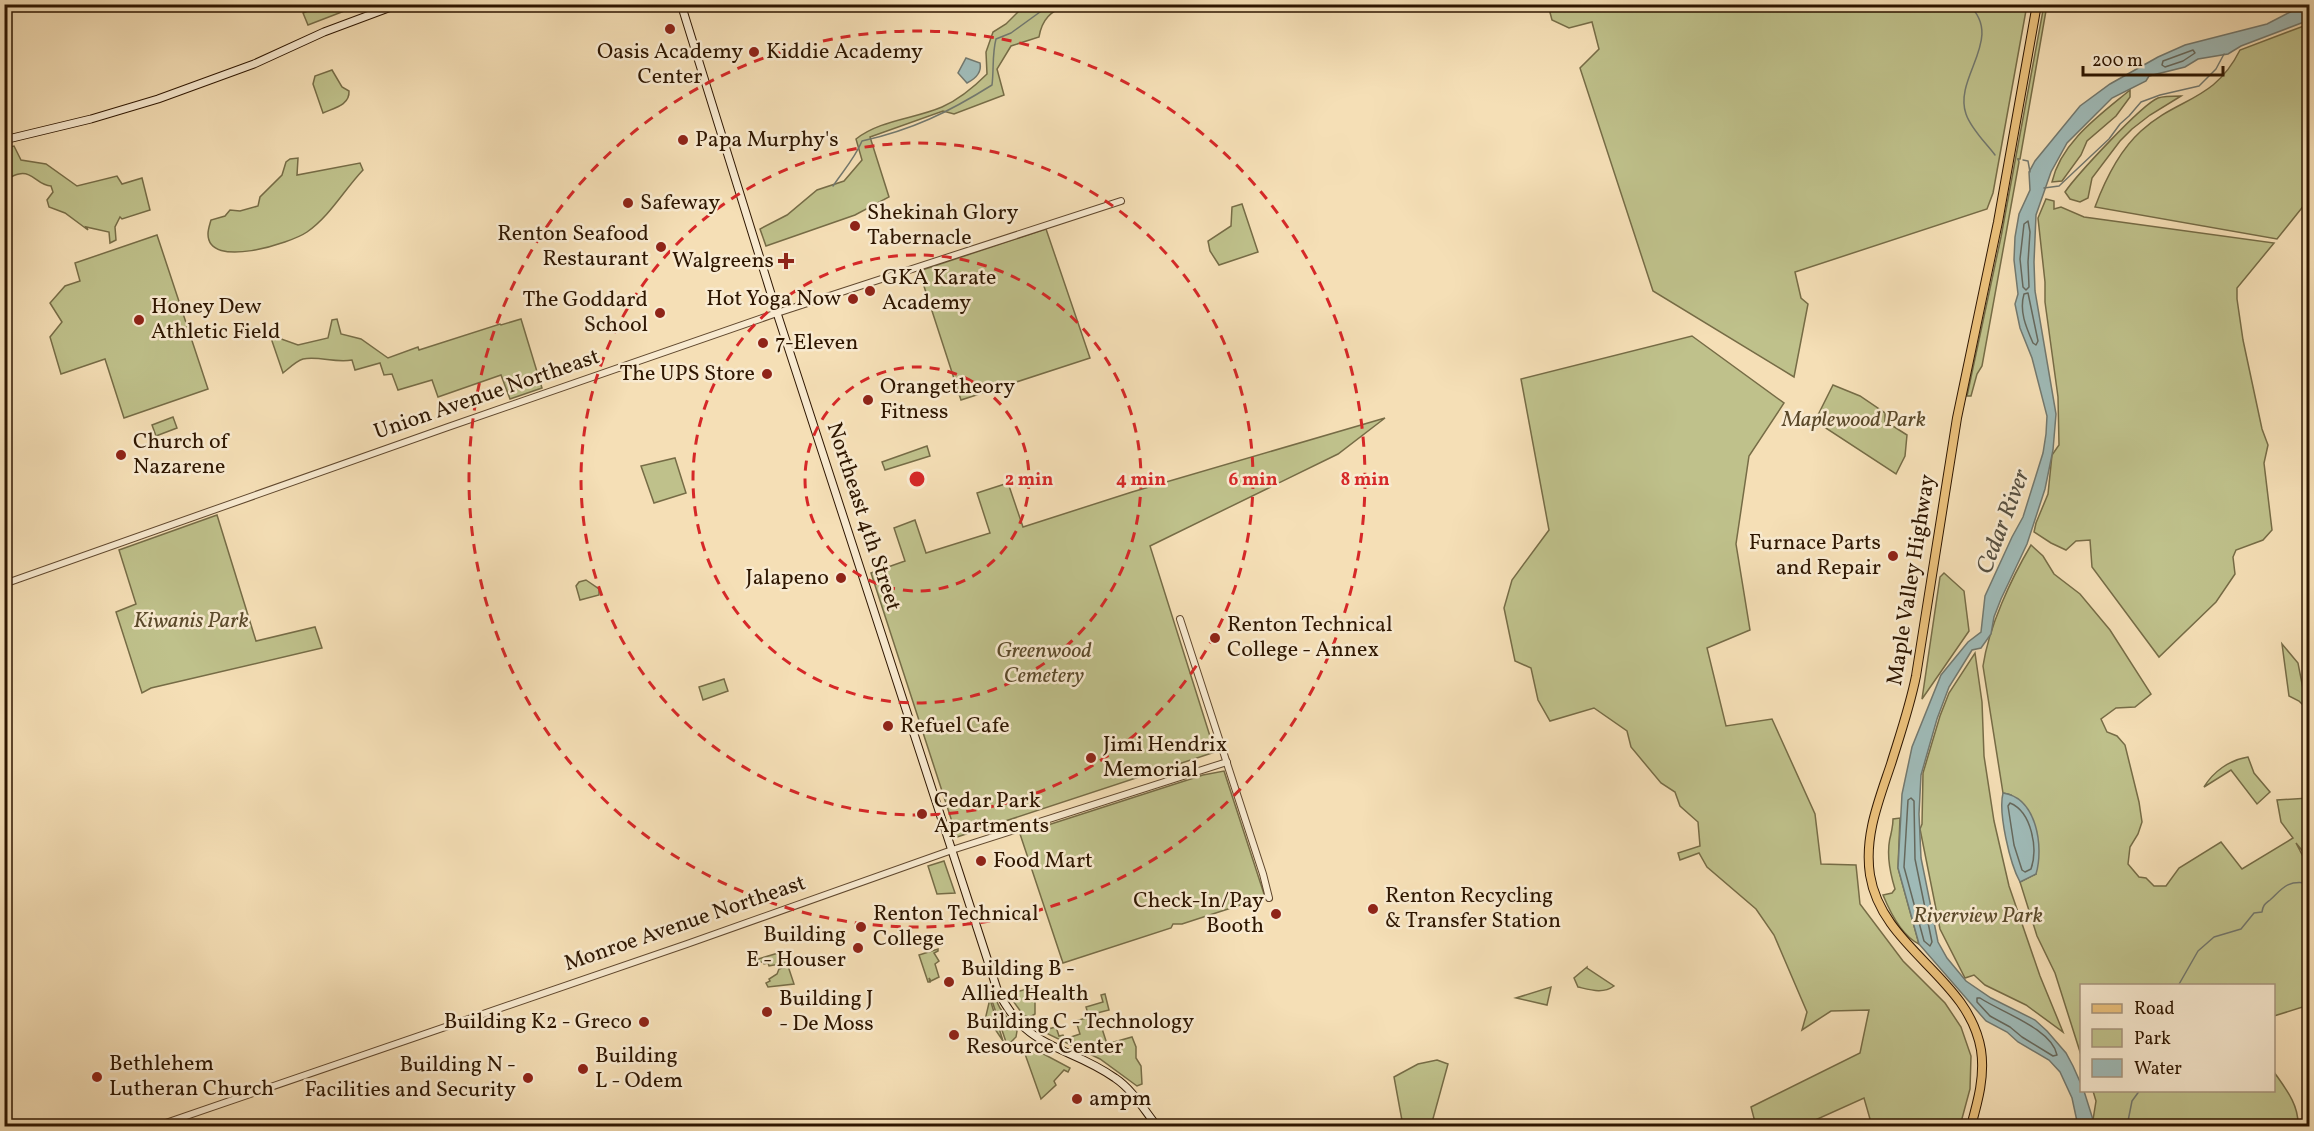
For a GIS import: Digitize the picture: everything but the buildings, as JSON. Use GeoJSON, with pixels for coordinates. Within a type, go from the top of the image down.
{"type":"FeatureCollection","features":[{"type":"Feature","properties":{"kind":"main road"},"geometry":{"type":"LineString","coordinates":[[4,141],[158,99],[246,68],[324,32],[399,4]]}},
{"type":"Feature","properties":{"kind":"main road","name":"Northeast 4th Street"},"geometry":{"type":"LineString","coordinates":[[681,4],[777,313],[997,989],[1012,1015],[1029,1032],[1047,1045],[1116,1079],[1132,1093],[1157,1126]]}},
{"type":"Feature","properties":{"kind":"main road","name":"Maple Valley Highway"},"geometry":{"type":"LineString","coordinates":[[1971,1126],[1980,1092],[1982,1072],[1981,1048],[1977,1035],[1972,1021],[1957,998],[1887,920],[1873,886],[1869,864],[1869,839],[1875,812],[1909,707],[1916,676],[1957,418],[1998,222],[2037,4]]}},
{"type":"Feature","properties":{"kind":"street","name":"Union Avenue Northeast"},"geometry":{"type":"LineString","coordinates":[[4,584],[777,313],[1121,201]]}},
{"type":"Feature","properties":{"kind":"street"},"geometry":{"type":"LineString","coordinates":[[1180,619],[1269,898]]}},
{"type":"Feature","properties":{"kind":"street","name":"Monroe Avenue Northeast"},"geometry":{"type":"LineString","coordinates":[[157,1126],[687,944],[952,850],[1227,762]]}},
{"type":"Feature","properties":{"kind":"green space"},"geometry":{"type":"Polygon","coordinates":[[[324,4],[360,5],[308,25],[303,13],[324,4]]]}},
{"type":"Feature","properties":{"kind":"green space"},"geometry":{"type":"Polygon","coordinates":[[[1025,5],[1067,5],[1048,16],[1042,25],[1039,37],[1011,46],[997,69],[1004,95],[954,114],[943,111],[870,137],[889,197],[855,215],[766,246],[760,229],[787,215],[817,190],[844,181],[862,160],[856,139],[886,124],[942,107],[961,96],[982,79],[987,74],[986,52],[993,32],[1006,24],[1025,5]]]}},
{"type":"Feature","properties":{"kind":"green space"},"geometry":{"type":"Polygon","coordinates":[[[1548,5],[2027,5],[1993,193],[1987,209],[1795,272],[1801,298],[1808,304],[1794,377],[1653,291],[1580,68],[1599,49],[1592,22],[1569,28],[1552,20],[1548,5]]]}},
{"type":"Feature","properties":{"kind":"green space"},"geometry":{"type":"Polygon","coordinates":[[[2044,5],[2047,5],[1982,366],[1977,374],[1971,396],[1967,396],[2001,237],[2044,5]]]}},
{"type":"Feature","properties":{"kind":"green space"},"geometry":{"type":"Polygon","coordinates":[[[2309,24],[2309,199],[2277,239],[2095,207],[2114,166],[2141,131],[2168,111],[2207,90],[2230,67],[2240,50],[2309,24]]]}},
{"type":"Feature","properties":{"kind":"green space"},"geometry":{"type":"Polygon","coordinates":[[[332,70],[342,87],[349,91],[349,96],[344,103],[323,113],[313,84],[315,76],[332,70]]]}},
{"type":"Feature","properties":{"kind":"green space"},"geometry":{"type":"Polygon","coordinates":[[[2130,90],[2130,97],[2116,116],[2087,141],[2081,155],[2062,181],[2052,182],[2064,154],[2083,130],[2130,90]]]}},
{"type":"Feature","properties":{"kind":"green space"},"geometry":{"type":"Polygon","coordinates":[[[2181,96],[2150,115],[2120,141],[2092,178],[2088,198],[2080,202],[2070,199],[2065,192],[2071,184],[2138,113],[2158,98],[2181,96]]]}},
{"type":"Feature","properties":{"kind":"green space"},"geometry":{"type":"Polygon","coordinates":[[[14,146],[21,160],[46,164],[77,186],[117,176],[122,184],[142,178],[150,210],[122,219],[120,217],[115,227],[116,240],[110,243],[109,232],[86,227],[88,230],[65,213],[49,207],[47,200],[53,192],[51,186],[42,184],[32,176],[24,174],[5,180],[5,148],[14,146]]]}},
{"type":"Feature","properties":{"kind":"green space"},"geometry":{"type":"Polygon","coordinates":[[[298,158],[297,175],[360,163],[363,170],[330,211],[315,226],[298,237],[252,251],[221,250],[212,245],[208,234],[211,220],[225,216],[230,210],[240,211],[258,206],[260,197],[282,175],[286,162],[298,158]]]}},
{"type":"Feature","properties":{"kind":"green space"},"geometry":{"type":"Polygon","coordinates":[[[2046,199],[2054,201],[2054,209],[2061,207],[2084,217],[2274,243],[2237,288],[2243,340],[2262,429],[2268,445],[2264,463],[2272,530],[2263,540],[2236,550],[2233,557],[2235,574],[2216,602],[2159,657],[2092,567],[2090,540],[2076,541],[2066,550],[2034,532],[2048,494],[2052,455],[2059,445],[2058,397],[2045,302],[2038,218],[2046,199]]]}},
{"type":"Feature","properties":{"kind":"green space"},"geometry":{"type":"Polygon","coordinates":[[[1242,204],[1258,252],[1219,265],[1210,251],[1208,241],[1231,226],[1232,207],[1242,204]]]}},
{"type":"Feature","properties":{"kind":"green space"},"geometry":{"type":"Polygon","coordinates":[[[1046,229],[1090,358],[961,400],[919,271],[1046,229]]]}},
{"type":"Feature","properties":{"kind":"green space","name":"Honey Dew Athletic Field"},"geometry":{"type":"Polygon","coordinates":[[[157,235],[208,389],[124,418],[105,359],[61,374],[50,337],[62,322],[50,303],[65,286],[80,281],[75,263],[157,235]]]}},
{"type":"Feature","properties":{"kind":"green space"},"geometry":{"type":"Polygon","coordinates":[[[337,319],[341,334],[361,339],[388,358],[418,347],[419,350],[521,319],[542,388],[510,399],[501,375],[438,397],[432,380],[398,390],[392,374],[384,375],[380,363],[355,370],[352,360],[303,359],[283,373],[272,341],[273,336],[298,345],[328,338],[332,320],[337,319]]]}},
{"type":"Feature","properties":{"kind":"green space"},"geometry":{"type":"Polygon","coordinates":[[[1692,336],[1784,403],[1749,456],[1736,544],[1750,630],[1707,648],[1726,726],[1772,719],[1815,814],[1821,864],[1856,865],[1860,904],[1903,961],[1945,1003],[1961,1027],[1971,1056],[1970,1089],[1960,1126],[1872,1126],[1864,1098],[1802,1126],[1756,1126],[1751,1107],[1860,1053],[1869,1010],[1831,1011],[1802,1030],[1807,1012],[1774,935],[1756,909],[1707,867],[1699,853],[1680,860],[1678,853],[1700,846],[1698,822],[1680,806],[1675,792],[1661,783],[1631,747],[1627,731],[1594,708],[1550,721],[1538,700],[1531,668],[1515,661],[1504,608],[1512,580],[1549,530],[1521,379],[1692,336]]]}},
{"type":"Feature","properties":{"kind":"green space","name":"Maplewood Park"},"geometry":{"type":"Polygon","coordinates":[[[1833,385],[1860,396],[1885,413],[1885,421],[1907,435],[1905,456],[1896,474],[1815,421],[1833,385]]]}},
{"type":"Feature","properties":{"kind":"green space"},"geometry":{"type":"Polygon","coordinates":[[[173,417],[177,428],[156,436],[152,425],[173,417]]]}},
{"type":"Feature","properties":{"kind":"green space","name":"Greenwood Cemetery"},"geometry":{"type":"Polygon","coordinates":[[[1385,418],[1338,454],[1150,546],[1215,752],[957,837],[871,573],[905,561],[894,528],[915,520],[926,553],[990,533],[977,493],[1008,483],[1023,527],[1132,492],[1385,418]]]}},
{"type":"Feature","properties":{"kind":"green space"},"geometry":{"type":"Polygon","coordinates":[[[927,446],[930,456],[885,470],[882,462],[927,446]]]}},
{"type":"Feature","properties":{"kind":"green space"},"geometry":{"type":"Polygon","coordinates":[[[675,458],[686,493],[654,503],[641,466],[675,458]]]}},
{"type":"Feature","properties":{"kind":"green space","name":"Kiwanis Park"},"geometry":{"type":"Polygon","coordinates":[[[217,515],[256,641],[315,627],[322,648],[151,688],[142,693],[116,612],[136,604],[119,550],[217,515]]]}},
{"type":"Feature","properties":{"kind":"green space"},"geometry":{"type":"Polygon","coordinates":[[[2031,545],[2043,556],[2054,574],[2080,594],[2110,630],[2151,694],[2135,707],[2116,708],[2101,719],[2107,732],[2117,736],[2125,745],[2139,802],[2142,822],[2130,847],[2128,864],[2139,877],[2146,878],[2154,886],[2166,886],[2179,868],[2221,842],[2242,869],[2293,838],[2281,822],[2277,800],[2309,798],[2309,859],[2296,843],[2309,868],[2309,1005],[2275,1016],[2275,984],[2080,984],[2080,1052],[2055,973],[2037,936],[2020,882],[2036,874],[2011,795],[2003,793],[1983,666],[1990,635],[2016,573],[2031,545]]]}},
{"type":"Feature","properties":{"kind":"green space"},"geometry":{"type":"Polygon","coordinates":[[[1944,573],[1964,591],[1969,631],[1922,699],[1940,577],[1944,573]]]}},
{"type":"Feature","properties":{"kind":"green space"},"geometry":{"type":"Polygon","coordinates":[[[586,580],[599,589],[599,595],[580,600],[576,586],[579,582],[586,580]]]}},
{"type":"Feature","properties":{"kind":"green space"},"geometry":{"type":"Polygon","coordinates":[[[2282,644],[2298,663],[2307,709],[2299,701],[2289,696],[2282,644]]]}},
{"type":"Feature","properties":{"kind":"green space","name":"Riverview Park"},"geometry":{"type":"Polygon","coordinates":[[[1975,653],[1982,702],[1984,756],[1994,821],[2009,886],[2040,976],[2063,1032],[2026,1005],[1985,985],[1974,975],[1965,978],[1940,929],[1920,829],[1923,773],[1949,693],[1975,653]]]}},
{"type":"Feature","properties":{"kind":"green space"},"geometry":{"type":"Polygon","coordinates":[[[724,679],[728,691],[703,700],[699,687],[724,679]]]}},
{"type":"Feature","properties":{"kind":"green space"},"geometry":{"type":"Polygon","coordinates":[[[2248,757],[2254,773],[2270,792],[2257,804],[2231,770],[2204,787],[2222,768],[2248,757]]]}},
{"type":"Feature","properties":{"kind":"green space"},"geometry":{"type":"Polygon","coordinates":[[[1224,771],[1265,897],[1182,924],[1173,924],[1171,928],[1063,963],[1020,834],[1203,775],[1224,771]]]}},
{"type":"Feature","properties":{"kind":"green space"},"geometry":{"type":"Polygon","coordinates":[[[1900,818],[1898,868],[1919,944],[1902,929],[1883,895],[1892,893],[1895,889],[1890,869],[1889,848],[1893,819],[1900,818]]]}},
{"type":"Feature","properties":{"kind":"green space"},"geometry":{"type":"Polygon","coordinates":[[[944,861],[955,893],[937,894],[928,866],[944,861]]]}},
{"type":"Feature","properties":{"kind":"green space"},"geometry":{"type":"Polygon","coordinates":[[[938,949],[934,953],[939,961],[935,964],[939,977],[931,981],[929,978],[930,982],[928,982],[919,955],[938,949]]]}},
{"type":"Feature","properties":{"kind":"green space"},"geometry":{"type":"Polygon","coordinates":[[[778,953],[783,955],[786,963],[769,966],[768,963],[764,964],[755,960],[778,953]]]}},
{"type":"Feature","properties":{"kind":"green space"},"geometry":{"type":"Polygon","coordinates":[[[788,966],[794,984],[768,987],[766,983],[770,981],[769,979],[777,974],[779,969],[788,966]]]}},
{"type":"Feature","properties":{"kind":"green space"},"geometry":{"type":"Polygon","coordinates":[[[1587,967],[1614,986],[1601,991],[1578,987],[1574,978],[1587,967]]]}},
{"type":"Feature","properties":{"kind":"green space"},"geometry":{"type":"Polygon","coordinates":[[[1035,987],[1035,1014],[1030,1017],[1024,1016],[1008,994],[1035,987]]]}},
{"type":"Feature","properties":{"kind":"green space"},"geometry":{"type":"Polygon","coordinates":[[[1551,987],[1547,1005],[1516,998],[1551,987]]]}},
{"type":"Feature","properties":{"kind":"green space"},"geometry":{"type":"Polygon","coordinates":[[[989,992],[992,992],[1000,1008],[1017,1031],[1016,1037],[1011,1042],[1006,1042],[989,992]]]}},
{"type":"Feature","properties":{"kind":"green space"},"geometry":{"type":"Polygon","coordinates":[[[1105,994],[1109,1010],[1097,1013],[1107,1044],[1132,1037],[1136,1047],[1136,1058],[1141,1066],[1142,1084],[1137,1086],[1100,1059],[1048,1034],[1045,1030],[1046,1022],[1048,1029],[1056,1027],[1059,1036],[1063,1035],[1065,1039],[1080,1034],[1076,1021],[1089,1017],[1086,1007],[1103,1002],[1101,995],[1105,994]]]}},
{"type":"Feature","properties":{"kind":"green space"},"geometry":{"type":"Polygon","coordinates":[[[989,996],[1003,1041],[993,1026],[985,1020],[989,996]]]}},
{"type":"Feature","properties":{"kind":"green space"},"geometry":{"type":"Polygon","coordinates":[[[1036,1050],[1070,1068],[1068,1072],[1064,1070],[1054,1081],[1056,1085],[1041,1099],[1025,1054],[1036,1050]]]}},
{"type":"Feature","properties":{"kind":"green space"},"geometry":{"type":"Polygon","coordinates":[[[1437,1060],[1448,1064],[1431,1126],[1403,1126],[1394,1077],[1418,1064],[1437,1060]]]}},
{"type":"Feature","properties":{"kind":"green space"},"geometry":{"type":"Polygon","coordinates":[[[2275,1073],[2294,1104],[2298,1126],[2092,1126],[2096,1101],[2093,1092],[2275,1092],[2275,1073]]]}},
{"type":"Feature","properties":{"kind":"water","name":"Cedar River"},"geometry":{"type":"Polygon","coordinates":[[[2304,5],[2310,5],[2309,19],[2304,22],[2241,46],[2228,54],[2198,59],[2185,67],[2149,76],[2146,81],[2112,98],[2067,143],[2051,172],[2036,215],[2034,262],[2035,291],[2056,414],[2053,450],[2045,489],[2027,544],[1994,617],[1991,634],[1981,648],[1972,650],[1949,687],[1921,775],[1919,814],[1921,858],[1938,942],[1947,958],[1966,981],[1991,998],[2035,1020],[2066,1053],[2080,1082],[2080,1092],[2084,1092],[2095,1126],[2078,1126],[2072,1098],[2060,1072],[2049,1060],[1986,1021],[1919,944],[1898,868],[1902,794],[1912,747],[1941,675],[1968,642],[1981,632],[1985,596],[2023,517],[2043,453],[2047,416],[2015,304],[2018,294],[2014,260],[2015,237],[2019,214],[2030,190],[2029,172],[2035,161],[2080,106],[2110,84],[2158,57],[2185,45],[2267,24],[2304,5]]]}},
{"type":"Feature","properties":{"kind":"water"},"geometry":{"type":"Polygon","coordinates":[[[966,58],[980,63],[977,75],[967,83],[958,73],[966,58]]]}},
{"type":"Feature","properties":{"kind":"water"},"geometry":{"type":"Polygon","coordinates":[[[2003,793],[2015,797],[2024,804],[2035,825],[2038,838],[2036,874],[2020,882],[2012,863],[2006,838],[2002,813],[2003,793]]]}},
{"type":"Feature","properties":{"kind":"waterway"},"geometry":{"type":"LineString","coordinates":[[833,186],[862,141],[930,119],[992,85],[996,39],[1011,33],[1051,4]]}},
{"type":"Feature","properties":{"kind":"waterway"},"geometry":{"type":"LineString","coordinates":[[1968,4],[1978,17],[1982,30],[1981,44],[1966,86],[1964,100],[1966,114],[1975,130],[1995,155]]}},
{"type":"Feature","properties":{"kind":"waterway"},"geometry":{"type":"LineString","coordinates":[[2044,188],[2059,186],[2109,139],[2141,102],[2199,86],[2216,69],[2224,54]]}},
{"type":"Feature","properties":{"kind":"waterway"},"geometry":{"type":"LineString","coordinates":[[2023,160],[2028,161],[2030,172]]}},
{"type":"Feature","properties":{"kind":"waterway"},"geometry":{"type":"LineString","coordinates":[[2179,984],[2198,951],[2214,937],[2241,929],[2254,913],[2262,912],[2266,904],[2285,886],[2299,882],[2306,883],[2310,880]]}},
{"type":"Feature","properties":{"kind":"waterway"},"geometry":{"type":"LineString","coordinates":[[2127,1126],[2132,1101],[2139,1092]]}},
{"type":"Feature","properties":{"kind":"place","name":"Oasis Academy Center"},"geometry":{"type":"Point","coordinates":[670,29]}},
{"type":"Feature","properties":{"kind":"place","name":"Kiddie Academy"},"geometry":{"type":"Point","coordinates":[754,52]}},
{"type":"Feature","properties":{"kind":"place","name":"Papa Murphy's"},"geometry":{"type":"Point","coordinates":[683,140]}},
{"type":"Feature","properties":{"kind":"place","name":"Safeway"},"geometry":{"type":"Point","coordinates":[628,203]}},
{"type":"Feature","properties":{"kind":"place","name":"Shekinah Glory Tabernacle"},"geometry":{"type":"Point","coordinates":[855,226]}},
{"type":"Feature","properties":{"kind":"place","name":"Renton Seafood Restaurant"},"geometry":{"type":"Point","coordinates":[661,247]}},
{"type":"Feature","properties":{"kind":"place","name":"Walgreens"},"geometry":{"type":"Point","coordinates":[786,261]}},
{"type":"Feature","properties":{"kind":"place","name":"GKA Karate Academy"},"geometry":{"type":"Point","coordinates":[870,291]}},
{"type":"Feature","properties":{"kind":"place","name":"Hot Yoga Now"},"geometry":{"type":"Point","coordinates":[853,299]}},
{"type":"Feature","properties":{"kind":"place","name":"The Goddard School"},"geometry":{"type":"Point","coordinates":[660,313]}},
{"type":"Feature","properties":{"kind":"place","name":"Honey Dew Athletic Field"},"geometry":{"type":"Point","coordinates":[139,320]}},
{"type":"Feature","properties":{"kind":"place","name":"7-Eleven"},"geometry":{"type":"Point","coordinates":[763,343]}},
{"type":"Feature","properties":{"kind":"place","name":"The UPS Store"},"geometry":{"type":"Point","coordinates":[767,374]}},
{"type":"Feature","properties":{"kind":"place","name":"Orangetheory Fitness"},"geometry":{"type":"Point","coordinates":[868,400]}},
{"type":"Feature","properties":{"kind":"place","name":"Church of Nazarene"},"geometry":{"type":"Point","coordinates":[121,455]}},
{"type":"Feature","properties":{"kind":"place","name":"Furnace Parts and Repair"},"geometry":{"type":"Point","coordinates":[1893,556]}},
{"type":"Feature","properties":{"kind":"place","name":"Jalapeno"},"geometry":{"type":"Point","coordinates":[841,578]}},
{"type":"Feature","properties":{"kind":"place","name":"Renton Technical College - Annex"},"geometry":{"type":"Point","coordinates":[1215,638]}},
{"type":"Feature","properties":{"kind":"place","name":"Refuel Cafe"},"geometry":{"type":"Point","coordinates":[888,726]}},
{"type":"Feature","properties":{"kind":"place","name":"Jimi Hendrix Memorial"},"geometry":{"type":"Point","coordinates":[1091,758]}},
{"type":"Feature","properties":{"kind":"place","name":"Cedar Park Apartments"},"geometry":{"type":"Point","coordinates":[922,814]}},
{"type":"Feature","properties":{"kind":"place","name":"Food Mart"},"geometry":{"type":"Point","coordinates":[981,861]}},
{"type":"Feature","properties":{"kind":"place","name":"Renton Recycling & Transfer Station"},"geometry":{"type":"Point","coordinates":[1373,909]}},
{"type":"Feature","properties":{"kind":"place","name":"Check-In/Pay Booth"},"geometry":{"type":"Point","coordinates":[1276,914]}},
{"type":"Feature","properties":{"kind":"place","name":"Renton Technical College"},"geometry":{"type":"Point","coordinates":[861,927]}},
{"type":"Feature","properties":{"kind":"place","name":"Building E - Houser"},"geometry":{"type":"Point","coordinates":[858,948]}},
{"type":"Feature","properties":{"kind":"place","name":"Building B - Allied Health"},"geometry":{"type":"Point","coordinates":[949,982]}},
{"type":"Feature","properties":{"kind":"place","name":"Building J - De Moss"},"geometry":{"type":"Point","coordinates":[767,1012]}},
{"type":"Feature","properties":{"kind":"place","name":"Building K2 - Greco"},"geometry":{"type":"Point","coordinates":[644,1022]}},
{"type":"Feature","properties":{"kind":"place","name":"Building C - Technology Resource Center"},"geometry":{"type":"Point","coordinates":[954,1035]}},
{"type":"Feature","properties":{"kind":"place","name":"Building L - Odem"},"geometry":{"type":"Point","coordinates":[583,1069]}},
{"type":"Feature","properties":{"kind":"place","name":"Bethlehem Lutheran Church"},"geometry":{"type":"Point","coordinates":[97,1077]}},
{"type":"Feature","properties":{"kind":"place","name":"Building N - Facilities and Security"},"geometry":{"type":"Point","coordinates":[528,1078]}},
{"type":"Feature","properties":{"kind":"place","name":"ampm"},"geometry":{"type":"Point","coordinates":[1077,1099]}}]}
